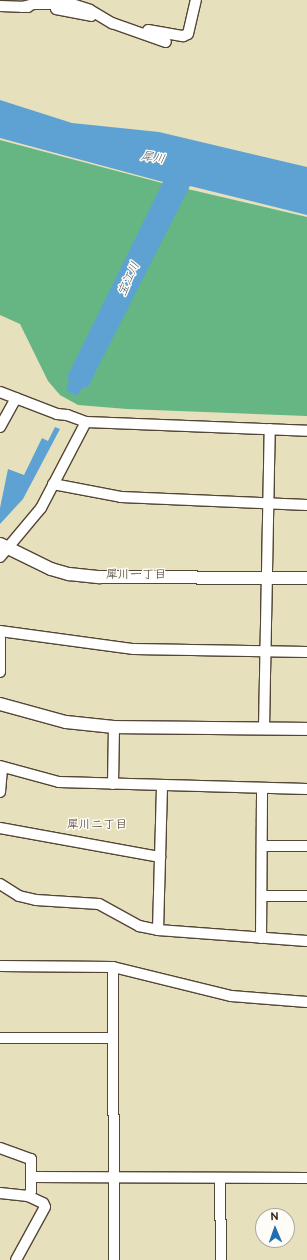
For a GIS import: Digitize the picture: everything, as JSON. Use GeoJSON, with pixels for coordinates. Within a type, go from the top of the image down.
{"type":"FeatureCollection","features":[{"type":"Feature","properties":{"kind":"street"},"geometry":{"type":"LineString","coordinates":[[130,30],[141,29],[183,36],[188,34],[196,0]]}},
{"type":"Feature","properties":{"kind":"street"},"geometry":{"type":"LineString","coordinates":[[22,7],[34,4],[73,2],[112,23]]}},
{"type":"Feature","properties":{"kind":"street"},"geometry":{"type":"LineString","coordinates":[[0,6],[68,10],[112,23],[166,42]]}},
{"type":"Feature","properties":{"kind":"street"},"geometry":{"type":"LineString","coordinates":[[0,392],[58,414],[67,415],[86,422],[307,431]]}},
{"type":"Feature","properties":{"kind":"street"},"geometry":{"type":"LineString","coordinates":[[0,427],[16,398]]}},
{"type":"Feature","properties":{"kind":"street"},"geometry":{"type":"LineString","coordinates":[[86,422],[71,455],[63,464],[41,508],[2,549],[51,569],[69,574],[100,577],[307,578]]}},
{"type":"Feature","properties":{"kind":"street"},"geometry":{"type":"LineString","coordinates":[[264,728],[267,504],[270,429]]}},
{"type":"Feature","properties":{"kind":"street"},"geometry":{"type":"LineString","coordinates":[[53,484],[121,498],[307,505]]}},
{"type":"Feature","properties":{"kind":"street"},"geometry":{"type":"LineString","coordinates":[[0,631],[134,649],[307,652]]}},
{"type":"Feature","properties":{"kind":"street"},"geometry":{"type":"LineString","coordinates":[[0,638],[0,672]]}},
{"type":"Feature","properties":{"kind":"street"},"geometry":{"type":"LineString","coordinates":[[0,704],[66,722],[114,727],[307,729]]}},
{"type":"Feature","properties":{"kind":"street"},"geometry":{"type":"LineString","coordinates":[[113,784],[114,727]]}},
{"type":"Feature","properties":{"kind":"street"},"geometry":{"type":"LineString","coordinates":[[0,792],[1,767],[59,782],[162,787],[307,789]]}},
{"type":"Feature","properties":{"kind":"street"},"geometry":{"type":"LineString","coordinates":[[158,930],[162,787]]}},
{"type":"Feature","properties":{"kind":"street"},"geometry":{"type":"LineString","coordinates":[[261,938],[262,789]]}},
{"type":"Feature","properties":{"kind":"street"},"geometry":{"type":"LineString","coordinates":[[0,828],[160,857]]}},
{"type":"Feature","properties":{"kind":"street"},"geometry":{"type":"LineString","coordinates":[[262,846],[307,846]]}},
{"type":"Feature","properties":{"kind":"street"},"geometry":{"type":"LineString","coordinates":[[0,884],[19,896],[36,900],[99,904],[139,926],[158,930],[307,941]]}},
{"type":"Feature","properties":{"kind":"street"},"geometry":{"type":"LineString","coordinates":[[262,896],[307,896]]}},
{"type":"Feature","properties":{"kind":"street"},"geometry":{"type":"LineString","coordinates":[[0,966],[113,967],[231,996],[307,1002]]}},
{"type":"Feature","properties":{"kind":"street"},"geometry":{"type":"LineString","coordinates":[[113,967],[114,1260]]}},
{"type":"Feature","properties":{"kind":"street"},"geometry":{"type":"LineString","coordinates":[[0,1038],[113,1038]]}},
{"type":"Feature","properties":{"kind":"street"},"geometry":{"type":"LineString","coordinates":[[0,1148],[31,1159],[32,1177],[28,1196]]}},
{"type":"Feature","properties":{"kind":"street"},"geometry":{"type":"LineString","coordinates":[[32,1177],[307,1178]]}},
{"type":"Feature","properties":{"kind":"street"},"geometry":{"type":"LineString","coordinates":[[220,1178],[221,1260]]}},
{"type":"Feature","properties":{"kind":"street"},"geometry":{"type":"LineString","coordinates":[[0,1193],[28,1196],[43,1203],[45,1207],[16,1260]]}},
{"type":"Feature","properties":{"kind":"green space"},"geometry":{"type":"Polygon","coordinates":[[[0,140],[162,183],[307,217],[307,416],[127,409],[78,405],[60,395],[48,381],[20,324],[0,315],[0,140]]]}},
{"type":"Feature","properties":{"kind":"water"},"geometry":{"type":"Polygon","coordinates":[[[0,100],[72,123],[159,132],[307,167],[307,215],[190,186],[88,387],[83,387],[77,396],[66,390],[69,380],[67,377],[163,182],[0,138],[0,100]]]}},
{"type":"Feature","properties":{"kind":"water"},"geometry":{"type":"Polygon","coordinates":[[[55,427],[60,429],[23,499],[0,524],[0,508],[8,469],[24,475],[42,438],[48,441],[55,427]]]}},
{"type":"Feature","properties":{"kind":"district","name":"犀川一丁目"},"geometry":{"type":"Point","coordinates":[136,575]}},
{"type":"Feature","properties":{"kind":"district","name":"犀川二丁目"},"geometry":{"type":"Point","coordinates":[97,825]}},
{"type":"Feature","properties":{"kind":"water label","name":"犀川"},"geometry":{"type":"Point","coordinates":[153,158]}},
{"type":"Feature","properties":{"kind":"water label","name":"宝江川"},"geometry":{"type":"Point","coordinates":[129,279]}}]}
